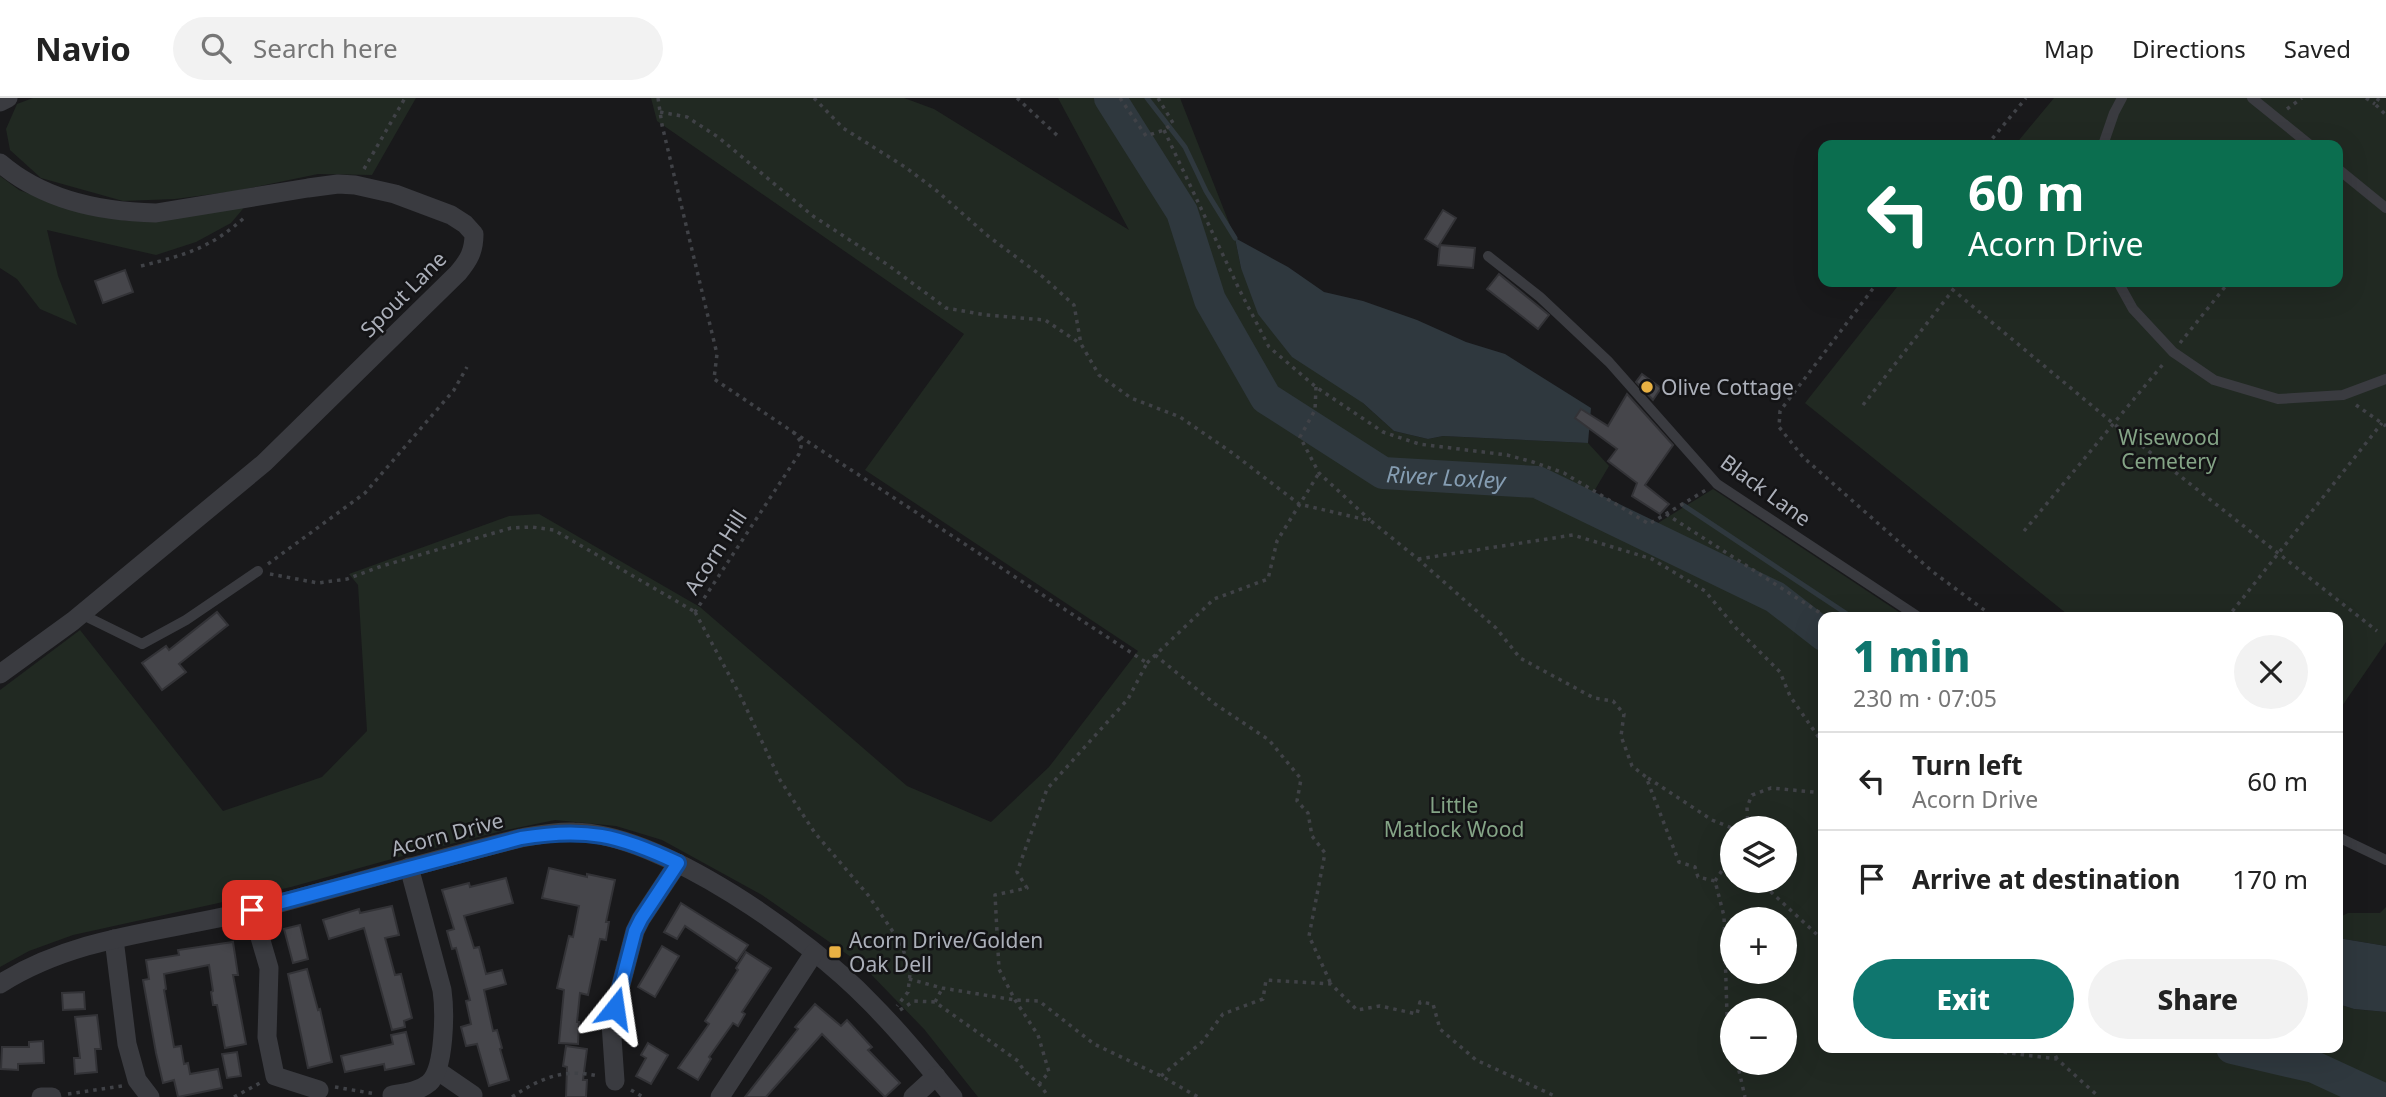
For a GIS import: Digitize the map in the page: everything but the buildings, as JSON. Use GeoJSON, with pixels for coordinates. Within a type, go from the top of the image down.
{"type":"FeatureCollection","features":[{"type":"Feature","properties":{"kind":"street"},"geometry":{"type":"LineString","coordinates":[[0,102],[8,98]]}},
{"type":"Feature","properties":{"kind":"street","name":"Spout Lane"},"geometry":{"type":"LineString","coordinates":[[0,163],[29,185],[47,193],[68,200],[132,212],[156,213],[338,184],[355,186],[395,194],[451,215],[474,234],[474,248],[469,260],[264,463],[80,614],[0,674]]}},
{"type":"Feature","properties":{"kind":"street","name":"Acorn Drive"},"geometry":{"type":"LineString","coordinates":[[0,984],[41,961],[76,947],[252,910],[521,838],[575,832],[647,848],[678,863],[759,912],[814,953],[868,999],[953,1097]]}},
{"type":"Feature","properties":{"kind":"street"},"geometry":{"type":"LineString","coordinates":[[615,1081],[611,1023],[635,931],[678,863]]}},
{"type":"Feature","properties":{"kind":"street"},"geometry":{"type":"LineString","coordinates":[[391,1095],[412,1092],[429,1083],[438,1071],[444,1006],[409,867]]}},
{"type":"Feature","properties":{"kind":"street"},"geometry":{"type":"LineString","coordinates":[[252,910],[269,968],[267,1037],[275,1076],[319,1090]]}},
{"type":"Feature","properties":{"kind":"street"},"geometry":{"type":"LineString","coordinates":[[114,939],[127,1044],[137,1080],[150,1097]]}},
{"type":"Feature","properties":{"kind":"street"},"geometry":{"type":"LineString","coordinates":[[720,1097],[814,953]]}},
{"type":"Feature","properties":{"kind":"street"},"geometry":{"type":"LineString","coordinates":[[438,1071],[473,1095]]}},
{"type":"Feature","properties":{"kind":"street"},"geometry":{"type":"LineString","coordinates":[[913,1097],[936,1076]]}},
{"type":"Feature","properties":{"kind":"street"},"geometry":{"type":"LineString","coordinates":[[41,1097],[52,1097]]}},
{"type":"Feature","properties":{"kind":"lane"},"geometry":{"type":"LineString","coordinates":[[2105,140],[2114,113],[2123,98]]}},
{"type":"Feature","properties":{"kind":"lane"},"geometry":{"type":"LineString","coordinates":[[2252,98],[2304,140]]}},
{"type":"Feature","properties":{"kind":"lane"},"geometry":{"type":"LineString","coordinates":[[2343,173],[2386,208]]}},
{"type":"Feature","properties":{"kind":"lane","name":"Black Lane"},"geometry":{"type":"LineString","coordinates":[[1488,256],[1540,297],[1609,362],[1717,484],[1911,612]]}},
{"type":"Feature","properties":{"kind":"lane"},"geometry":{"type":"LineString","coordinates":[[2121,287],[2133,309],[2173,352],[2214,380],[2278,399],[2343,396],[2386,379]]}},
{"type":"Feature","properties":{"kind":"lane"},"geometry":{"type":"LineString","coordinates":[[80,614],[142,643],[186,620],[258,571]]}},
{"type":"Feature","properties":{"kind":"lane"},"geometry":{"type":"LineString","coordinates":[[2343,839],[2386,860]]}},
{"type":"Feature","properties":{"kind":"path"},"geometry":{"type":"LineString","coordinates":[[355,186],[405,98]]}},
{"type":"Feature","properties":{"kind":"path"},"geometry":{"type":"LineString","coordinates":[[658,98],[717,354],[714,379],[1147,663]]}},
{"type":"Feature","properties":{"kind":"path"},"geometry":{"type":"LineString","coordinates":[[814,98],[844,128],[905,167],[988,236],[1043,277],[1073,305],[1081,344],[1099,375],[1131,398],[1180,417],[1299,504],[1371,521]]}},
{"type":"Feature","properties":{"kind":"path"},"geometry":{"type":"LineString","coordinates":[[1017,98],[1060,138]]}},
{"type":"Feature","properties":{"kind":"path"},"geometry":{"type":"LineString","coordinates":[[1120,98],[1146,136],[1164,130],[1172,123],[1158,98]]}},
{"type":"Feature","properties":{"kind":"path"},"geometry":{"type":"LineString","coordinates":[[1991,140],[2026,98]]}},
{"type":"Feature","properties":{"kind":"path"},"geometry":{"type":"LineString","coordinates":[[2278,118],[2302,98]]}},
{"type":"Feature","properties":{"kind":"path"},"geometry":{"type":"LineString","coordinates":[[2366,98],[2386,115]]}},
{"type":"Feature","properties":{"kind":"path"},"geometry":{"type":"LineString","coordinates":[[2375,104],[2379,98]]}},
{"type":"Feature","properties":{"kind":"path"},"geometry":{"type":"LineString","coordinates":[[660,112],[687,117],[719,137],[813,216],[888,265],[946,308],[986,315],[1045,320],[1081,344]]}},
{"type":"Feature","properties":{"kind":"path"},"geometry":{"type":"LineString","coordinates":[[1164,130],[1269,347],[1316,387],[1383,432],[1419,444],[1507,455],[1533,462],[1564,473],[1649,524],[1717,484]]}},
{"type":"Feature","properties":{"kind":"path"},"geometry":{"type":"LineString","coordinates":[[141,266],[189,255],[226,235],[269,194]]}},
{"type":"Feature","properties":{"kind":"path"},"geometry":{"type":"LineString","coordinates":[[1874,287],[1780,411],[1779,428],[1803,457],[1933,572],[1987,612]]}},
{"type":"Feature","properties":{"kind":"path"},"geometry":{"type":"LineString","coordinates":[[1949,287],[2114,424],[2377,631]]}},
{"type":"Feature","properties":{"kind":"path"},"geometry":{"type":"LineString","coordinates":[[1864,405],[1955,287]]}},
{"type":"Feature","properties":{"kind":"path"},"geometry":{"type":"LineString","coordinates":[[2024,531],[2225,287]]}},
{"type":"Feature","properties":{"kind":"path"},"geometry":{"type":"LineString","coordinates":[[258,571],[365,494],[454,390],[467,367]]}},
{"type":"Feature","properties":{"kind":"path"},"geometry":{"type":"LineString","coordinates":[[1316,387],[1315,410],[1300,437],[1319,473],[1496,628],[1520,658],[1594,698],[1613,701],[1624,714],[1621,736],[1632,766],[1720,823]]}},
{"type":"Feature","properties":{"kind":"path"},"geometry":{"type":"LineString","coordinates":[[2232,612],[2384,425],[2343,396]]}},
{"type":"Feature","properties":{"kind":"path","name":"Acorn Hill"},"geometry":{"type":"LineString","coordinates":[[793,432],[802,443],[799,454],[695,612],[741,697],[780,780],[815,834],[868,895],[902,945],[909,979]]}},
{"type":"Feature","properties":{"kind":"path"},"geometry":{"type":"LineString","coordinates":[[1040,1083],[1049,1072],[1038,1035],[999,969],[995,895],[1027,888],[1017,872],[1047,789],[1128,699],[1147,663],[1214,598],[1268,579],[1277,541],[1319,473]]}},
{"type":"Feature","properties":{"kind":"path"},"geometry":{"type":"LineString","coordinates":[[1666,514],[1819,612]]}},
{"type":"Feature","properties":{"kind":"path"},"geometry":{"type":"LineString","coordinates":[[258,571],[318,583],[347,579],[511,528],[532,527],[554,530],[695,612]]}},
{"type":"Feature","properties":{"kind":"path"},"geometry":{"type":"LineString","coordinates":[[1418,559],[1573,535],[1652,559],[1705,591],[1736,628],[1780,672],[1790,696],[1818,736]]}},
{"type":"Feature","properties":{"kind":"path"},"geometry":{"type":"LineString","coordinates":[[1155,655],[1215,704],[1269,740],[1301,779],[1297,802],[1308,813],[1312,836],[1325,853],[1309,936],[1331,984],[1357,1010],[1380,1006],[1418,1014],[1420,1002],[1433,1003],[1440,1029],[1476,1060],[1557,1097]]}},
{"type":"Feature","properties":{"kind":"path"},"geometry":{"type":"LineString","coordinates":[[1646,777],[1679,862],[1695,867],[1698,877],[1715,881]]}},
{"type":"Feature","properties":{"kind":"path"},"geometry":{"type":"LineString","coordinates":[[1747,816],[1747,807],[1752,795],[1771,788],[1818,792]]}},
{"type":"Feature","properties":{"kind":"path"},"geometry":{"type":"LineString","coordinates":[[1720,874],[1715,881],[1724,916],[1726,998]]}},
{"type":"Feature","properties":{"kind":"path"},"geometry":{"type":"LineString","coordinates":[[1772,893],[1818,935]]}},
{"type":"Feature","properties":{"kind":"path"},"geometry":{"type":"LineString","coordinates":[[886,1018],[908,992],[909,979],[942,988],[1015,1000],[1039,1001],[1094,1044],[1198,1097]]}},
{"type":"Feature","properties":{"kind":"path"},"geometry":{"type":"LineString","coordinates":[[1161,1076],[1202,1042],[1223,1014],[1263,999],[1266,980],[1331,984]]}},
{"type":"Feature","properties":{"kind":"path"},"geometry":{"type":"LineString","coordinates":[[935,1002],[942,988]]}},
{"type":"Feature","properties":{"kind":"path"},"geometry":{"type":"LineString","coordinates":[[914,1001],[935,1002],[1018,1061],[1025,1073],[1040,1083],[1048,1097]]}},
{"type":"Feature","properties":{"kind":"path"},"geometry":{"type":"LineString","coordinates":[[2010,1053],[2057,1059]]}},
{"type":"Feature","properties":{"kind":"path"},"geometry":{"type":"LineString","coordinates":[[2054,1053],[2057,1059],[2099,1097]]}},
{"type":"Feature","properties":{"kind":"path"},"geometry":{"type":"LineString","coordinates":[[512,1097],[551,1075],[572,1073],[595,1075],[615,1081],[643,1097]]}},
{"type":"Feature","properties":{"kind":"path"},"geometry":{"type":"LineString","coordinates":[[1740,1075],[1745,1097]]}},
{"type":"Feature","properties":{"kind":"path"},"geometry":{"type":"LineString","coordinates":[[234,1097],[275,1076]]}},
{"type":"Feature","properties":{"kind":"path"},"geometry":{"type":"LineString","coordinates":[[52,1097],[126,1085],[137,1080]]}},
{"type":"Feature","properties":{"kind":"path"},"geometry":{"type":"LineString","coordinates":[[319,1090],[338,1086],[391,1095]]}},
{"type":"Feature","properties":{"kind":"green space"},"geometry":{"type":"Polygon","coordinates":[[[33,98],[416,98],[372,175],[318,174],[236,191],[175,199],[123,201],[41,178],[10,150],[6,129],[17,104],[33,98]]]}},
{"type":"Feature","properties":{"kind":"green space","name":"Little Matlock Wood"},"geometry":{"type":"Polygon","coordinates":[[[651,98],[904,98],[934,109],[1129,230],[1058,98],[1180,98],[1235,238],[1241,268],[1363,403],[1394,431],[1428,439],[1443,436],[1588,443],[1609,466],[1593,493],[1650,528],[1713,489],[1899,612],[1818,612],[1818,1053],[2343,1053],[2343,1006],[2386,1012],[2386,1097],[978,1097],[924,1029],[861,964],[762,895],[662,840],[616,826],[555,820],[399,857],[291,887],[73,935],[29,951],[0,967],[0,690],[80,630],[223,811],[322,777],[367,731],[358,585],[349,574],[509,516],[539,514],[700,607],[907,786],[991,822],[1049,767],[1138,651],[865,470],[964,334],[657,121],[651,98]]]}},
{"type":"Feature","properties":{"kind":"green space","name":"Wisewood Cemetery"},"geometry":{"type":"Polygon","coordinates":[[[2054,98],[2386,98],[2386,642],[2343,705],[2343,612],[2065,612],[1805,403],[1897,287],[2343,287],[2343,140],[2019,140],[2054,98]]]}},
{"type":"Feature","properties":{"kind":"green space"},"geometry":{"type":"Polygon","coordinates":[[[0,176],[19,190],[67,208],[127,221],[247,204],[231,223],[196,242],[156,255],[47,230],[58,276],[77,325],[40,309],[17,279],[0,268],[0,176]]]}},
{"type":"Feature","properties":{"kind":"green space"},"geometry":{"type":"Polygon","coordinates":[[[2386,907],[2386,946],[2343,939],[2343,916],[2348,913],[2380,913],[2386,907]]]}},
{"type":"Feature","properties":{"kind":"shaded area"},"geometry":{"type":"Polygon","coordinates":[[[1235,238],[1288,267],[1324,292],[1363,301],[1417,320],[1466,342],[1505,354],[1591,408],[1588,443],[1443,436],[1428,439],[1394,431],[1363,403],[1292,357],[1258,314],[1241,268],[1235,238]]]}},
{"type":"Feature","properties":{"kind":"shaded area"},"geometry":{"type":"Polygon","coordinates":[[[2343,939],[2386,946],[2386,1012],[2343,1006],[2343,939]]]}},
{"type":"Feature","properties":{"kind":"waterway","name":"River Loxley"},"geometry":{"type":"LineString","coordinates":[[1110,98],[1182,212],[1210,300],[1266,398],[1383,473],[1537,482],[1775,597],[1818,630]]}},
{"type":"Feature","properties":{"kind":"waterway"},"geometry":{"type":"LineString","coordinates":[[1147,98],[1185,147],[1206,191],[1235,238]]}},
{"type":"Feature","properties":{"kind":"waterway"},"geometry":{"type":"LineString","coordinates":[[1683,505],[1844,612]]}},
{"type":"Feature","properties":{"kind":"waterway","name":"River Loxley"},"geometry":{"type":"LineString","coordinates":[[2254,1053],[2314,1067],[2379,1097]]}},
{"type":"Feature","properties":{"kind":"place","name":"Olive Cottage"},"geometry":{"type":"Point","coordinates":[1647,387]}},
{"type":"Feature","properties":{"kind":"place","name":"Acorn Drive/Golden Oak Dell"},"geometry":{"type":"Point","coordinates":[835,952]}},
{"type":"Feature","properties":{"kind":"route"},"geometry":{"type":"LineString","coordinates":[[252,910],[521,838],[575,832],[620,840],[647,848],[678,863],[635,931],[615,1008]]}}]}
